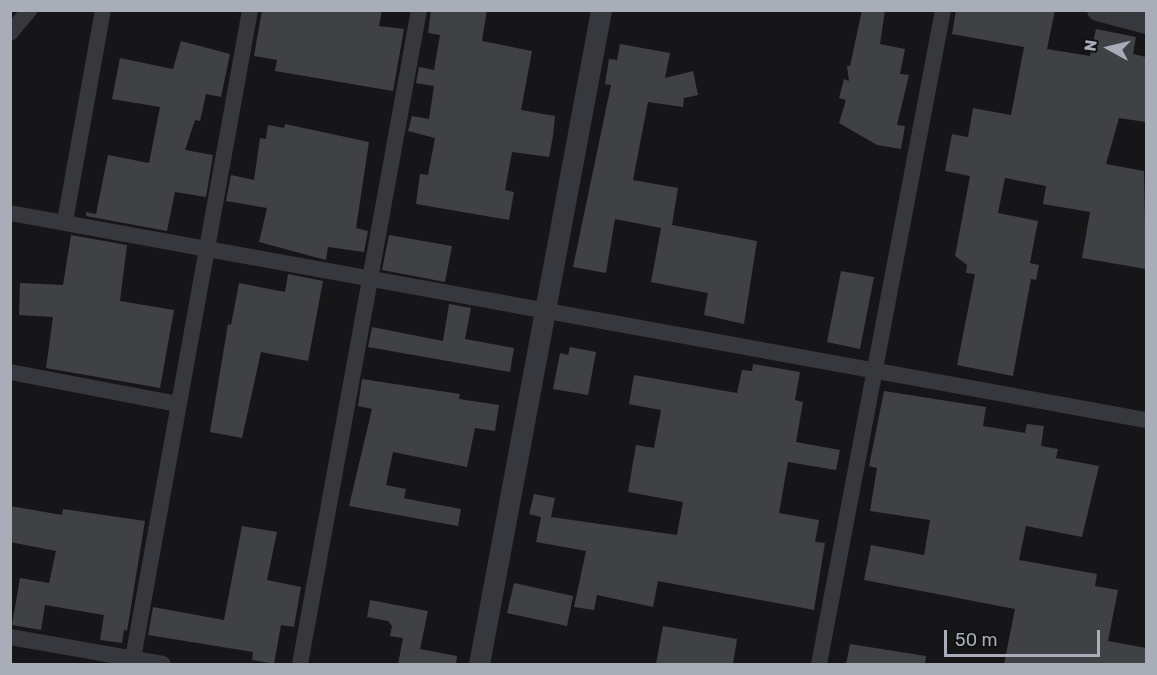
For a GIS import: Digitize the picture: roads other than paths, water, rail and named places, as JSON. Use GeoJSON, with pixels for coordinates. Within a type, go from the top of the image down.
{"type":"FeatureCollection","features":[{"type":"Feature","properties":{"kind":"street"},"geometry":{"type":"LineString","coordinates":[[10,33],[30,10]]}},
{"type":"Feature","properties":{"kind":"street"},"geometry":{"type":"LineString","coordinates":[[65,221],[103,10]]}},
{"type":"Feature","properties":{"kind":"street"},"geometry":{"type":"LineString","coordinates":[[133,662],[177,404],[250,10]]}},
{"type":"Feature","properties":{"kind":"street"},"geometry":{"type":"LineString","coordinates":[[300,664],[419,10]]}},
{"type":"Feature","properties":{"kind":"street"},"geometry":{"type":"LineString","coordinates":[[479,664],[547,311],[601,10]]}},
{"type":"Feature","properties":{"kind":"street"},"geometry":{"type":"LineString","coordinates":[[819,664],[943,10]]}},
{"type":"Feature","properties":{"kind":"street"},"geometry":{"type":"LineString","coordinates":[[1097,10],[1146,23]]}},
{"type":"Feature","properties":{"kind":"street"},"geometry":{"type":"LineString","coordinates":[[10,213],[65,221],[369,279],[1146,420]]}},
{"type":"Feature","properties":{"kind":"street"},"geometry":{"type":"LineString","coordinates":[[10,372],[177,404]]}},
{"type":"Feature","properties":{"kind":"street"},"geometry":{"type":"LineString","coordinates":[[10,637],[133,662],[163,664]]}}]}
